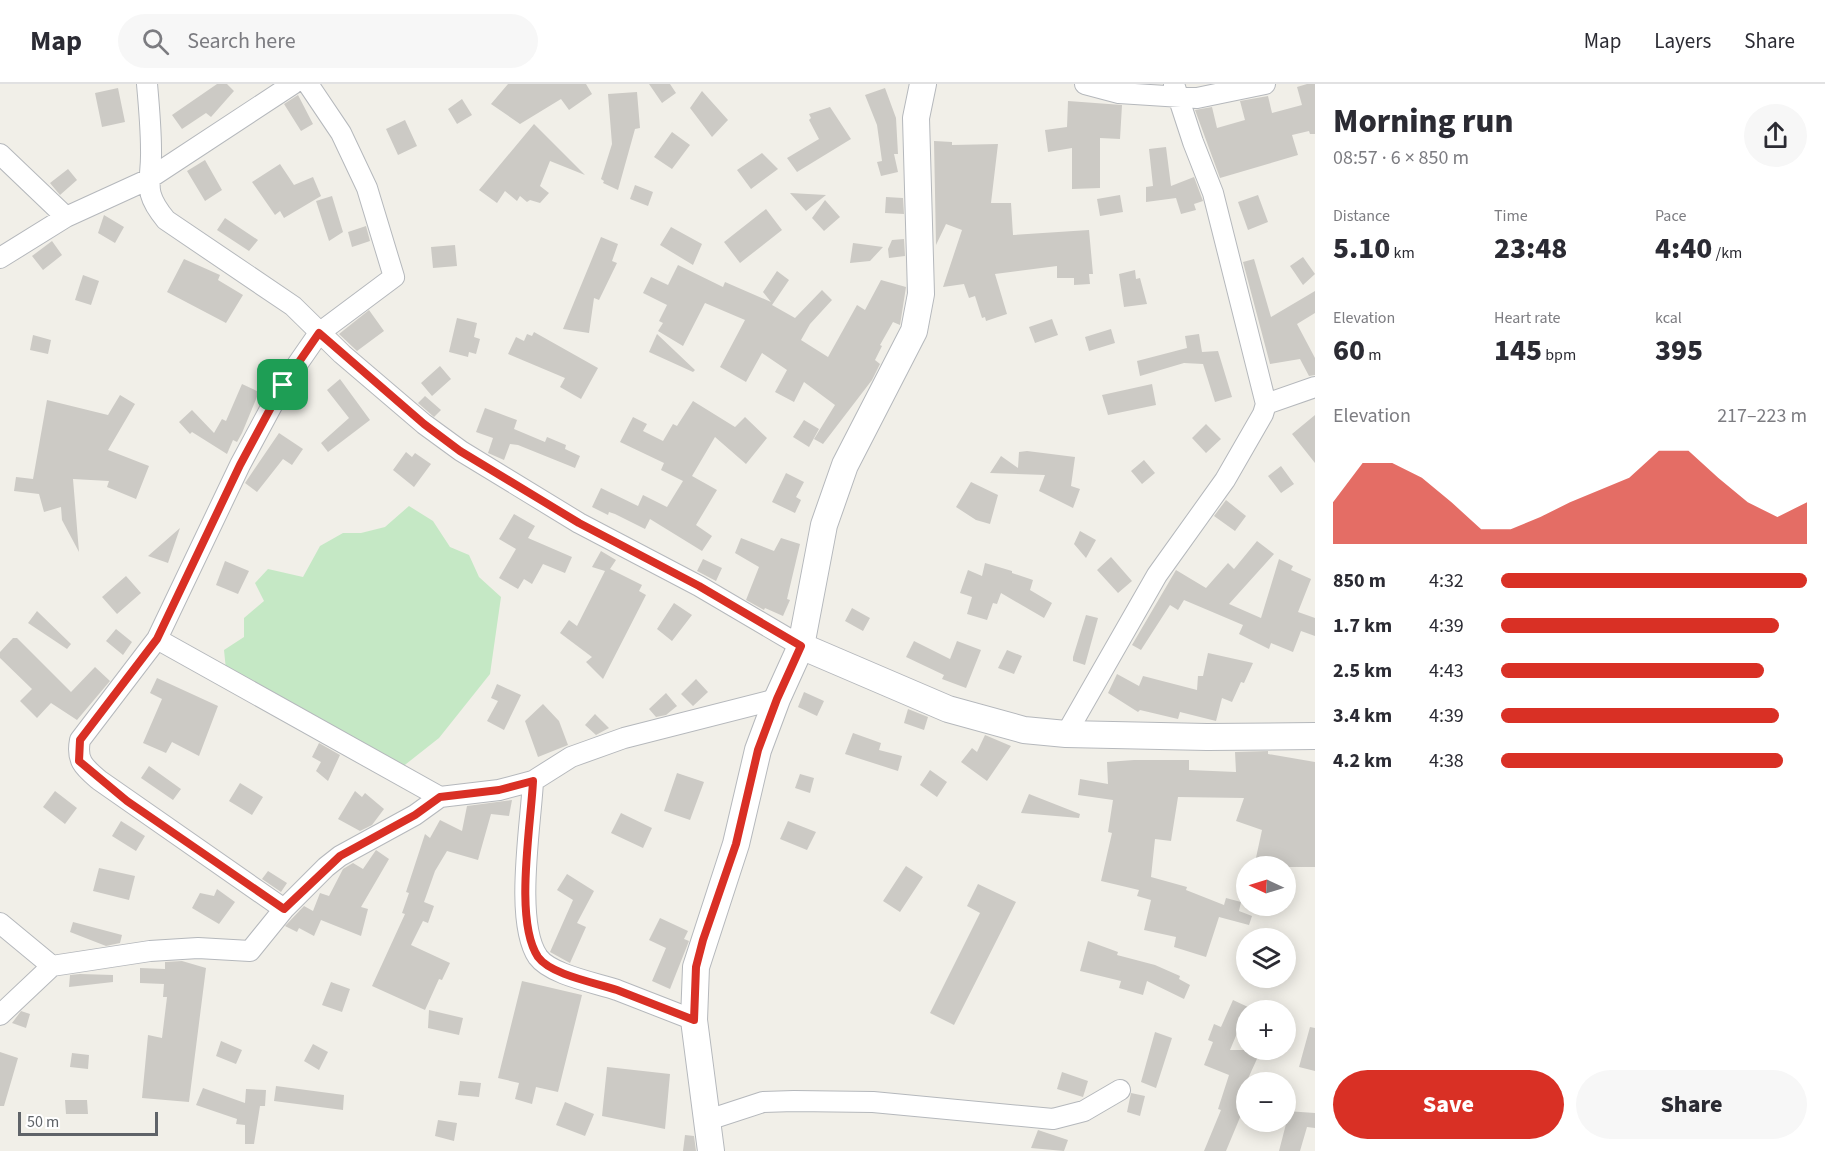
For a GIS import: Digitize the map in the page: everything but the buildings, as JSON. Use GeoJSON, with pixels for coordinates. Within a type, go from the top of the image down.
{"type":"FeatureCollection","features":[{"type":"Feature","properties":{"kind":"street"},"geometry":{"type":"LineString","coordinates":[[147,84],[152,153],[147,180],[153,204],[166,219],[293,306],[319,333],[424,424],[460,451],[579,523],[671,571],[801,646],[948,709],[1024,730],[1066,734],[1206,738],[1315,736]]}},
{"type":"Feature","properties":{"kind":"street"},"geometry":{"type":"LineString","coordinates":[[0,258],[66,217],[147,180],[244,114],[293,84]]}},
{"type":"Feature","properties":{"kind":"street"},"geometry":{"type":"LineString","coordinates":[[284,909],[127,801],[79,761],[80,740],[157,639],[240,465],[283,385],[319,333],[394,277],[367,188],[341,133],[308,84]]}},
{"type":"Feature","properties":{"kind":"street"},"geometry":{"type":"LineString","coordinates":[[1085,84],[1119,93],[1177,91],[1197,98],[1264,84]]}},
{"type":"Feature","properties":{"kind":"street"},"geometry":{"type":"LineString","coordinates":[[711,1151],[694,1020],[696,967],[736,844],[758,750],[777,699],[801,646],[824,525],[845,465],[900,360],[918,315],[921,294],[916,118],[920,88]]}},
{"type":"Feature","properties":{"kind":"street"},"geometry":{"type":"LineString","coordinates":[[1066,734],[1156,574],[1225,480],[1263,414],[1266,404],[1213,193],[1193,142],[1177,91]]}},
{"type":"Feature","properties":{"kind":"street"},"geometry":{"type":"LineString","coordinates":[[0,154],[66,217]]}},
{"type":"Feature","properties":{"kind":"street"},"geometry":{"type":"LineString","coordinates":[[1266,404],[1315,387]]}},
{"type":"Feature","properties":{"kind":"street"},"geometry":{"type":"LineString","coordinates":[[157,639],[440,797]]}},
{"type":"Feature","properties":{"kind":"street"},"geometry":{"type":"LineString","coordinates":[[0,1015],[52,966],[150,951],[198,948],[250,951],[284,909],[340,856],[415,815],[440,797],[499,790],[533,781],[572,757],[624,738],[777,699]]}},
{"type":"Feature","properties":{"kind":"street"},"geometry":{"type":"LineString","coordinates":[[533,781],[525,900],[530,939],[539,958],[566,974],[615,989],[694,1020]]}},
{"type":"Feature","properties":{"kind":"street"},"geometry":{"type":"LineString","coordinates":[[0,923],[52,966]]}},
{"type":"Feature","properties":{"kind":"street"},"geometry":{"type":"LineString","coordinates":[[708,1120],[763,1102],[794,1101],[873,1102],[1053,1119],[1084,1111],[1120,1090]]}},
{"type":"Feature","properties":{"kind":"green space"},"geometry":{"type":"Polygon","coordinates":[[[409,506],[433,521],[450,547],[469,555],[479,577],[501,597],[490,674],[439,738],[401,768],[226,670],[224,650],[244,637],[244,618],[264,601],[255,583],[268,569],[303,577],[320,546],[343,533],[361,533],[385,527],[409,506]]]}},
{"type":"Feature","properties":{"kind":"route"},"geometry":{"type":"LineString","coordinates":[[319,333],[424,424],[460,451],[579,523],[699,586],[801,646],[777,699],[758,750],[736,844],[703,940],[696,967],[694,1020],[615,989],[566,974],[539,958],[530,939],[525,900],[533,781],[499,790],[440,797],[415,815],[340,856],[284,909],[228,868],[127,801],[79,761],[80,740],[157,639],[240,465],[283,385],[319,333]]}}]}
